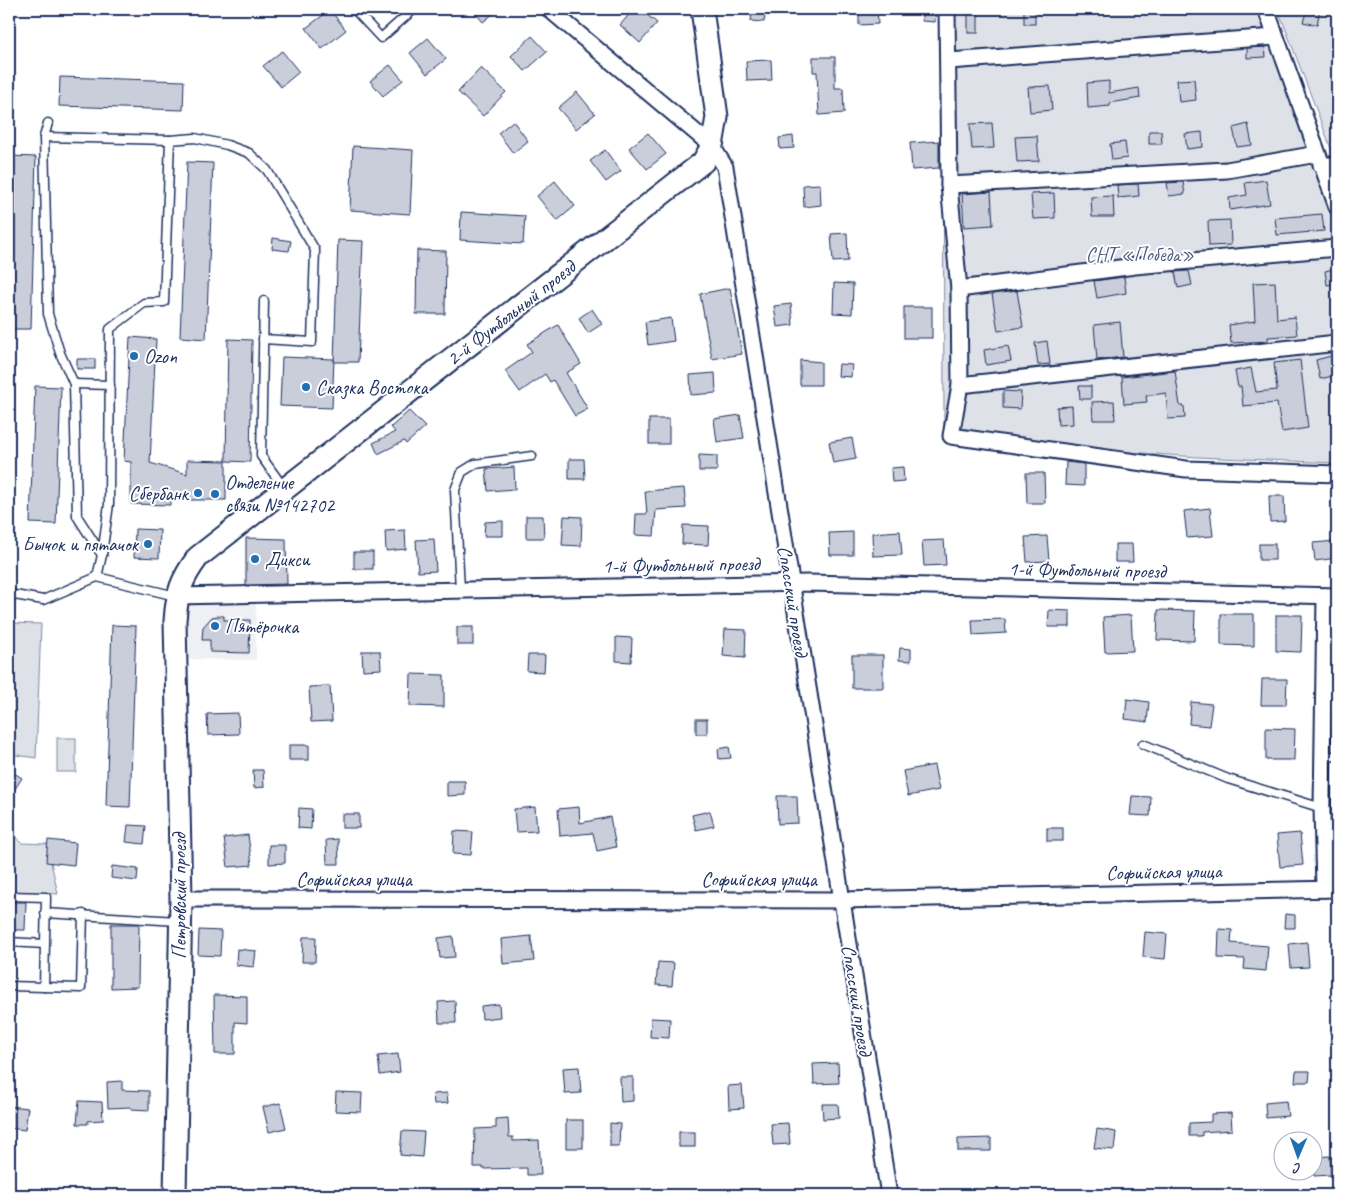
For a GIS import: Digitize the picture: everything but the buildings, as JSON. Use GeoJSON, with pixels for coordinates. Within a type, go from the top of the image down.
{"type":"FeatureCollection","features":[{"type":"Feature","properties":{"kind":"street","name":"Спасский проезд"},"geometry":{"type":"LineString","coordinates":[[549,9],[712,146],[725,167],[889,1195]]}},
{"type":"Feature","properties":{"kind":"street"},"geometry":{"type":"LineString","coordinates":[[702,9],[718,117],[712,146]]}},
{"type":"Feature","properties":{"kind":"street"},"geometry":{"type":"LineString","coordinates":[[947,9],[949,185],[959,289],[960,385],[950,436],[1186,469],[1337,474]]}},
{"type":"Feature","properties":{"kind":"street"},"geometry":{"type":"LineString","coordinates":[[1266,9],[1337,207]]}},
{"type":"Feature","properties":{"kind":"street"},"geometry":{"type":"LineString","coordinates":[[948,61],[1275,37]]}},
{"type":"Feature","properties":{"kind":"street","name":"2-й Футбольный проезд"},"geometry":{"type":"LineString","coordinates":[[176,596],[183,577],[198,557],[703,162],[712,146]]}},
{"type":"Feature","properties":{"kind":"street"},"geometry":{"type":"LineString","coordinates":[[949,185],[1226,170],[1319,159],[1337,165]]}},
{"type":"Feature","properties":{"kind":"street"},"geometry":{"type":"LineString","coordinates":[[959,289],[1135,266],[1337,248]]}},
{"type":"Feature","properties":{"kind":"street"},"geometry":{"type":"LineString","coordinates":[[960,385],[1337,343]]}},
{"type":"Feature","properties":{"kind":"street","name":"1-й Футбольный проезд"},"geometry":{"type":"LineString","coordinates":[[176,596],[790,583],[1331,596]]}},
{"type":"Feature","properties":{"kind":"street","name":"Петровский проезд"},"geometry":{"type":"LineString","coordinates":[[175,1195],[181,899],[175,630],[176,596]]}},
{"type":"Feature","properties":{"kind":"street"},"geometry":{"type":"LineString","coordinates":[[1331,596],[1330,756],[1322,808],[1331,889]]}},
{"type":"Feature","properties":{"kind":"street","name":"Софийская улица"},"geometry":{"type":"LineString","coordinates":[[181,899],[841,900],[1331,889]]}},
{"type":"Feature","properties":{"kind":"lane"},"geometry":{"type":"LineString","coordinates":[[354,9],[381,38],[414,9]]}},
{"type":"Feature","properties":{"kind":"lane"},"geometry":{"type":"LineString","coordinates":[[48,123],[44,137],[48,314],[60,353],[74,384],[77,516],[102,554]]}},
{"type":"Feature","properties":{"kind":"lane"},"geometry":{"type":"LineString","coordinates":[[44,137],[170,140],[195,138],[227,144],[249,153],[267,170],[316,250],[312,342],[263,339]]}},
{"type":"Feature","properties":{"kind":"lane"},"geometry":{"type":"LineString","coordinates":[[97,577],[109,504],[110,329],[144,303],[164,302],[170,140]]}},
{"type":"Feature","properties":{"kind":"lane"},"geometry":{"type":"LineString","coordinates":[[264,301],[261,456],[285,490]]}},
{"type":"Feature","properties":{"kind":"lane"},"geometry":{"type":"LineString","coordinates":[[74,384],[110,385]]}},
{"type":"Feature","properties":{"kind":"lane"},"geometry":{"type":"LineString","coordinates":[[460,590],[455,490],[462,472],[475,464],[532,456]]}},
{"type":"Feature","properties":{"kind":"lane"},"geometry":{"type":"LineString","coordinates":[[9,594],[43,600],[97,577],[176,596]]}},
{"type":"Feature","properties":{"kind":"lane"},"geometry":{"type":"LineString","coordinates":[[1143,744],[1228,779],[1322,808]]}},
{"type":"Feature","properties":{"kind":"lane"},"geometry":{"type":"LineString","coordinates":[[9,896],[46,897],[44,987]]}},
{"type":"Feature","properties":{"kind":"lane"},"geometry":{"type":"LineString","coordinates":[[45,913],[180,921]]}},
{"type":"Feature","properties":{"kind":"lane"},"geometry":{"type":"LineString","coordinates":[[9,986],[81,988],[83,914]]}},
{"type":"Feature","properties":{"kind":"lane"},"geometry":{"type":"LineString","coordinates":[[9,942],[45,944]]}},
{"type":"Feature","properties":{"kind":"shaded area"},"geometry":{"type":"Polygon","coordinates":[[[256,599],[256,660],[185,659],[183,600],[256,599]]]}},
{"type":"Feature","properties":{"kind":"green space","name":"СНТ «Победа»"},"geometry":{"type":"Polygon","coordinates":[[[943,9],[1258,9],[1337,221],[1337,463],[1197,457],[944,439],[943,9]]]}},
{"type":"Feature","properties":{"kind":"green space"},"geometry":{"type":"Polygon","coordinates":[[[1278,9],[1337,9],[1337,164],[1278,9]]]}},
{"type":"Feature","properties":{"kind":"green space"},"geometry":{"type":"Polygon","coordinates":[[[9,623],[41,624],[36,758],[9,754],[9,623]]]}},
{"type":"Feature","properties":{"kind":"green space"},"geometry":{"type":"Polygon","coordinates":[[[57,738],[76,738],[76,772],[57,772],[57,738]]]}},
{"type":"Feature","properties":{"kind":"green space"},"geometry":{"type":"Polygon","coordinates":[[[9,830],[21,843],[47,844],[58,894],[9,892],[9,830]]]}},
{"type":"Feature","properties":{"kind":"place","name":"Ozon"},"geometry":{"type":"Point","coordinates":[134,356]}},
{"type":"Feature","properties":{"kind":"place","name":"Сказка Востока"},"geometry":{"type":"Point","coordinates":[306,387]}},
{"type":"Feature","properties":{"kind":"place","name":"Сбербанк"},"geometry":{"type":"Point","coordinates":[198,493]}},
{"type":"Feature","properties":{"kind":"place","name":"Отделение связи №142702"},"geometry":{"type":"Point","coordinates":[215,494]}},
{"type":"Feature","properties":{"kind":"place","name":"Бычок и пятачок"},"geometry":{"type":"Point","coordinates":[148,544]}},
{"type":"Feature","properties":{"kind":"place","name":"Дикси"},"geometry":{"type":"Point","coordinates":[255,559]}},
{"type":"Feature","properties":{"kind":"place","name":"Пятёрочка"},"geometry":{"type":"Point","coordinates":[215,626]}}]}
